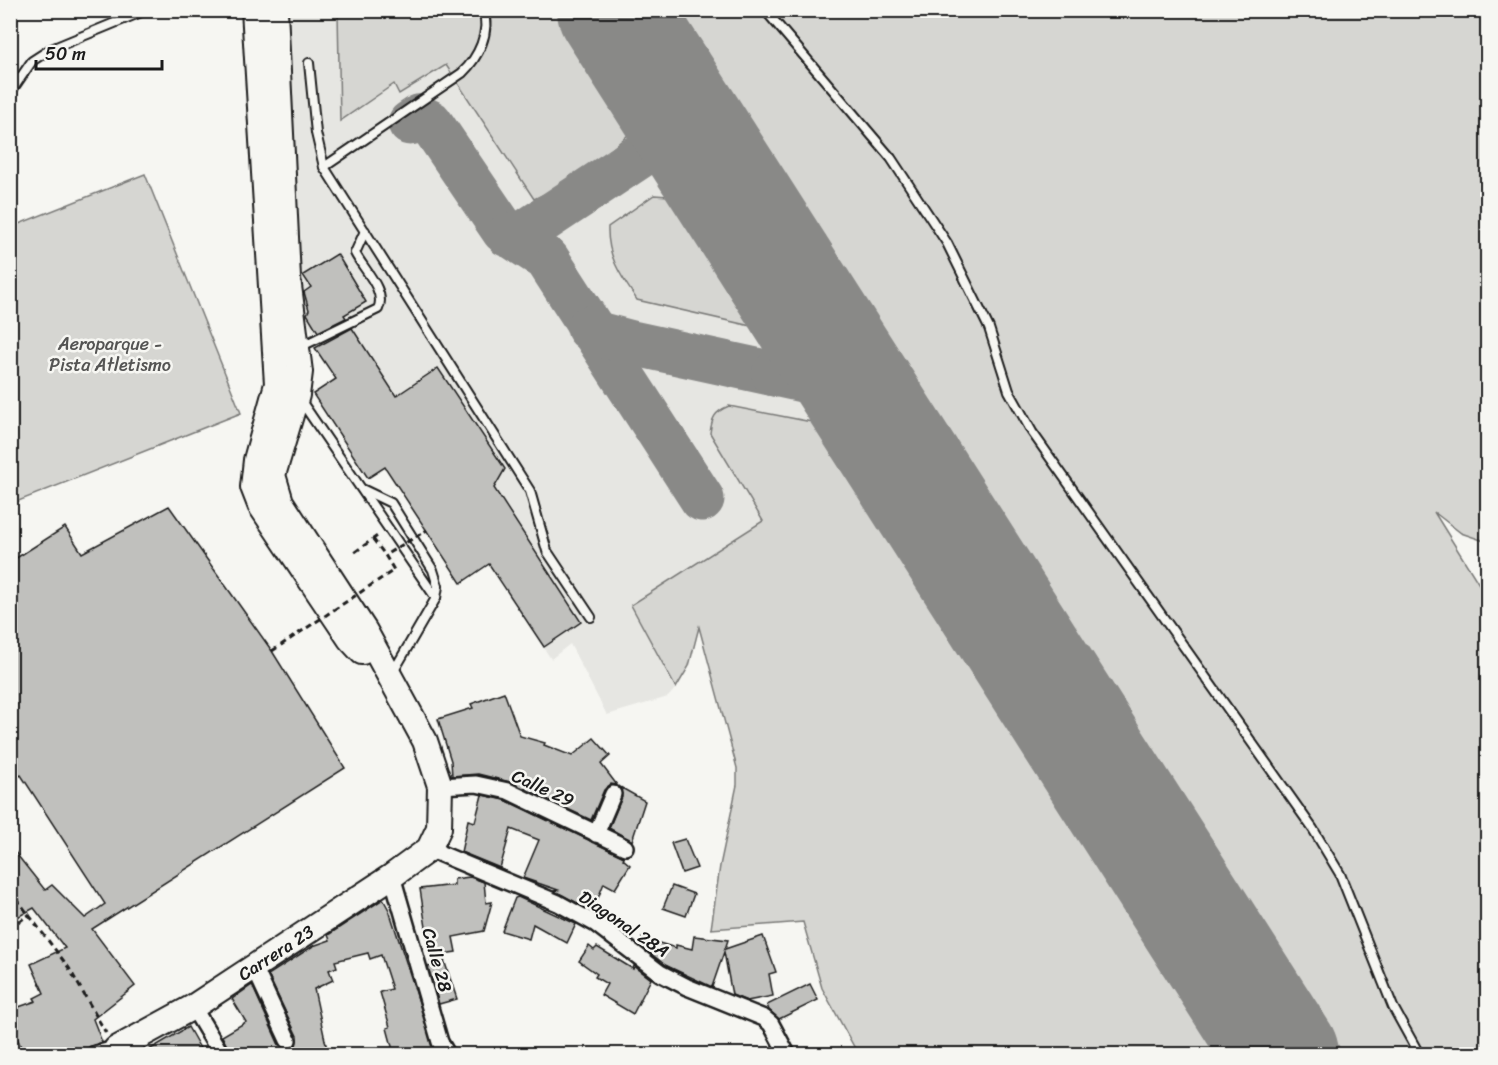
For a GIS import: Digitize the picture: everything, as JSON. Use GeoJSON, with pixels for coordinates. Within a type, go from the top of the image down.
{"type":"FeatureCollection","features":[{"type":"Feature","properties":{"kind":"main road"},"geometry":{"type":"LineString","coordinates":[[254,10],[277,384],[256,460],[253,487],[260,505],[350,639],[386,673]]}},
{"type":"Feature","properties":{"kind":"main road"},"geometry":{"type":"LineString","coordinates":[[275,10],[288,278],[300,372],[297,395],[273,475],[280,502],[365,631],[425,741],[440,786],[434,839]]}},
{"type":"Feature","properties":{"kind":"main road","name":"Carrera 23"},"geometry":{"type":"LineString","coordinates":[[110,1053],[194,1007],[393,876],[434,839]]}},
{"type":"Feature","properties":{"kind":"street","name":"Calle 29"},"geometry":{"type":"LineString","coordinates":[[440,786],[476,784],[508,791],[625,847]]}},
{"type":"Feature","properties":{"kind":"street"},"geometry":{"type":"LineString","coordinates":[[596,834],[613,794]]}},
{"type":"Feature","properties":{"kind":"street","name":"Diagonal 28A"},"geometry":{"type":"LineString","coordinates":[[434,839],[596,924],[660,973],[687,987],[764,1018],[771,1024],[787,1054]]}},
{"type":"Feature","properties":{"kind":"street","name":"Calle 28"},"geometry":{"type":"LineString","coordinates":[[393,876],[440,1042],[447,1054]]}},
{"type":"Feature","properties":{"kind":"street"},"geometry":{"type":"LineString","coordinates":[[254,967],[288,1040]]}},
{"type":"Feature","properties":{"kind":"street"},"geometry":{"type":"LineString","coordinates":[[194,1007],[221,1054]]}},
{"type":"Feature","properties":{"kind":"lane"},"geometry":{"type":"LineString","coordinates":[[10,93],[32,61],[49,50],[146,10]]}},
{"type":"Feature","properties":{"kind":"lane"},"geometry":{"type":"LineString","coordinates":[[324,167],[462,73],[473,62],[482,42],[485,17],[483,10]]}},
{"type":"Feature","properties":{"kind":"lane"},"geometry":{"type":"LineString","coordinates":[[765,10],[891,158],[947,243],[989,328],[1009,391],[1032,432],[1288,791],[1340,873],[1393,1007],[1419,1054]]}},
{"type":"Feature","properties":{"kind":"lane"},"geometry":{"type":"LineString","coordinates":[[309,63],[316,133],[324,167],[530,491],[547,551],[591,617]]}},
{"type":"Feature","properties":{"kind":"lane"},"geometry":{"type":"LineString","coordinates":[[298,348],[378,309],[381,302],[378,290],[356,253],[365,231]]}},
{"type":"Feature","properties":{"kind":"lane"},"geometry":{"type":"LineString","coordinates":[[297,395],[436,598]]}},
{"type":"Feature","properties":{"kind":"lane"},"geometry":{"type":"LineString","coordinates":[[364,490],[391,503],[433,570],[438,586],[436,598],[386,673]]}},
{"type":"Feature","properties":{"kind":"path"},"geometry":{"type":"LineString","coordinates":[[355,552],[388,527]]}},
{"type":"Feature","properties":{"kind":"path"},"geometry":{"type":"LineString","coordinates":[[385,555],[427,530]]}},
{"type":"Feature","properties":{"kind":"path"},"geometry":{"type":"LineString","coordinates":[[272,651],[394,570],[373,539]]}},
{"type":"Feature","properties":{"kind":"path"},"geometry":{"type":"LineString","coordinates":[[10,890],[69,968],[110,1053]]}},
{"type":"Feature","properties":{"kind":"path"},"geometry":{"type":"LineString","coordinates":[[10,928],[30,914]]}},
{"type":"Feature","properties":{"kind":"shaded area"},"geometry":{"type":"Polygon","coordinates":[[[286,11],[1117,11],[1487,597],[1487,1054],[858,1054],[822,988],[803,922],[711,929],[720,866],[737,785],[737,768],[699,627],[689,666],[668,697],[607,715],[570,644],[551,659],[489,564],[461,583],[385,467],[368,478],[313,394],[335,379],[315,348],[323,342],[318,331],[313,333],[300,307],[286,11]]]}},
{"type":"Feature","properties":{"kind":"green space"},"geometry":{"type":"Polygon","coordinates":[[[338,11],[566,11],[639,125],[590,166],[563,184],[534,199],[446,65],[399,94],[394,84],[340,121],[338,11]]]}},
{"type":"Feature","properties":{"kind":"green space"},"geometry":{"type":"Polygon","coordinates":[[[669,11],[1487,11],[1487,542],[1461,533],[1434,512],[1487,597],[1487,1054],[1343,1054],[669,11]]]}},
{"type":"Feature","properties":{"kind":"green space","name":"Aeroparque - Pista Atletismo"},"geometry":{"type":"Polygon","coordinates":[[[145,174],[241,413],[11,504],[11,227],[145,174]]]}},
{"type":"Feature","properties":{"kind":"green space"},"geometry":{"type":"Polygon","coordinates":[[[654,195],[668,196],[751,326],[637,300],[613,257],[608,238],[608,227],[654,195]]]}},
{"type":"Feature","properties":{"kind":"green space"},"geometry":{"type":"Polygon","coordinates":[[[729,406],[827,425],[1236,1054],[858,1054],[822,988],[803,922],[711,929],[720,866],[737,785],[737,768],[699,627],[689,666],[676,688],[631,605],[763,521],[710,433],[715,416],[729,406]]]}},
{"type":"Feature","properties":{"kind":"building"},"geometry":{"type":"Polygon","coordinates":[[[337,254],[366,302],[344,315],[346,318],[318,332],[307,314],[309,310],[304,292],[311,287],[303,275],[337,254]]]}},
{"type":"Feature","properties":{"kind":"building"},"geometry":{"type":"Polygon","coordinates":[[[352,328],[396,396],[438,368],[505,469],[494,488],[581,622],[544,647],[489,564],[461,583],[385,467],[368,478],[313,394],[336,379],[315,348],[352,328]]]}},
{"type":"Feature","properties":{"kind":"building"},"geometry":{"type":"Polygon","coordinates":[[[169,506],[272,651],[345,768],[92,929],[135,986],[93,1019],[102,1042],[74,1054],[72,1049],[55,1054],[24,1054],[10,1021],[10,1010],[36,1001],[34,998],[44,993],[31,964],[65,948],[34,908],[10,921],[10,846],[45,890],[52,885],[85,918],[105,904],[21,775],[10,782],[10,562],[65,527],[82,553],[169,506]]]}},
{"type":"Feature","properties":{"kind":"building"},"geometry":{"type":"Polygon","coordinates":[[[504,692],[520,736],[545,743],[544,745],[572,756],[594,738],[610,756],[601,764],[617,785],[611,784],[604,790],[591,820],[510,782],[478,774],[452,776],[451,761],[438,719],[473,708],[471,704],[504,692]]]}},
{"type":"Feature","properties":{"kind":"building"},"geometry":{"type":"Polygon","coordinates":[[[620,787],[645,801],[632,841],[609,828],[622,797],[620,787]]]}},
{"type":"Feature","properties":{"kind":"building"},"geometry":{"type":"Polygon","coordinates":[[[482,795],[505,800],[624,857],[623,859],[630,865],[615,889],[604,883],[593,911],[554,891],[558,890],[523,878],[539,840],[511,829],[500,868],[461,852],[468,820],[475,822],[482,795]]]}},
{"type":"Feature","properties":{"kind":"building"},"geometry":{"type":"Polygon","coordinates":[[[685,839],[697,868],[682,873],[671,843],[685,839]]]}},
{"type":"Feature","properties":{"kind":"building"},"geometry":{"type":"Polygon","coordinates":[[[470,877],[484,882],[486,903],[492,902],[484,931],[453,937],[456,952],[442,954],[457,999],[439,1004],[428,967],[432,966],[420,889],[454,885],[454,879],[470,877]]]}},
{"type":"Feature","properties":{"kind":"building"},"geometry":{"type":"Polygon","coordinates":[[[672,886],[694,894],[686,916],[663,908],[672,886]]]}},
{"type":"Feature","properties":{"kind":"building"},"geometry":{"type":"Polygon","coordinates":[[[518,897],[576,924],[567,943],[533,924],[529,939],[502,931],[515,898],[518,897]]]}},
{"type":"Feature","properties":{"kind":"building"},"geometry":{"type":"Polygon","coordinates":[[[383,899],[389,910],[436,1054],[394,1054],[387,1028],[390,1027],[380,992],[392,989],[381,955],[370,959],[368,953],[335,961],[337,967],[329,970],[333,980],[314,989],[328,1054],[231,1054],[222,1036],[246,1022],[232,999],[252,985],[279,1045],[288,1050],[296,1046],[297,1036],[268,975],[313,946],[330,940],[328,935],[383,899]]]}},
{"type":"Feature","properties":{"kind":"building"},"geometry":{"type":"Polygon","coordinates":[[[694,936],[728,940],[725,949],[763,936],[776,972],[769,974],[773,996],[747,1001],[732,995],[724,952],[712,987],[665,965],[640,945],[642,938],[676,948],[676,945],[692,949],[694,936]]]}},
{"type":"Feature","properties":{"kind":"building"},"geometry":{"type":"Polygon","coordinates":[[[589,946],[594,950],[597,947],[633,969],[634,966],[651,979],[633,1014],[601,995],[607,984],[595,977],[597,974],[579,961],[589,946]]]}},
{"type":"Feature","properties":{"kind":"building"},"geometry":{"type":"Polygon","coordinates":[[[810,984],[818,1000],[779,1019],[769,1010],[767,1005],[810,984]]]}},
{"type":"Feature","properties":{"kind":"building"},"geometry":{"type":"Polygon","coordinates":[[[188,1027],[201,1050],[205,1047],[210,1054],[142,1054],[188,1027]]]}},
{"type":"Feature","properties":{"kind":"taxiway"},"geometry":{"type":"LineString","coordinates":[[508,235],[524,233],[646,152],[657,136],[662,120],[664,103],[662,85]]}},
{"type":"Feature","properties":{"kind":"taxiway"},"geometry":{"type":"LineString","coordinates":[[410,123],[419,117],[430,122],[504,231],[547,259],[702,499]]}},
{"type":"Feature","properties":{"kind":"taxiway"},"geometry":{"type":"LineString","coordinates":[[646,152],[666,150],[683,152],[699,158],[716,169]]}},
{"type":"Feature","properties":{"kind":"taxiway"},"geometry":{"type":"LineString","coordinates":[[774,374],[785,371],[800,358],[807,339],[805,308]]}},
{"type":"Feature","properties":{"kind":"taxiway"},"geometry":{"type":"LineString","coordinates":[[589,328],[598,334],[632,343],[830,386],[852,396],[876,419]]}},
{"type":"Feature","properties":{"kind":"runway"},"geometry":{"type":"LineString","coordinates":[[614,10],[1282,1054]]}}]}
